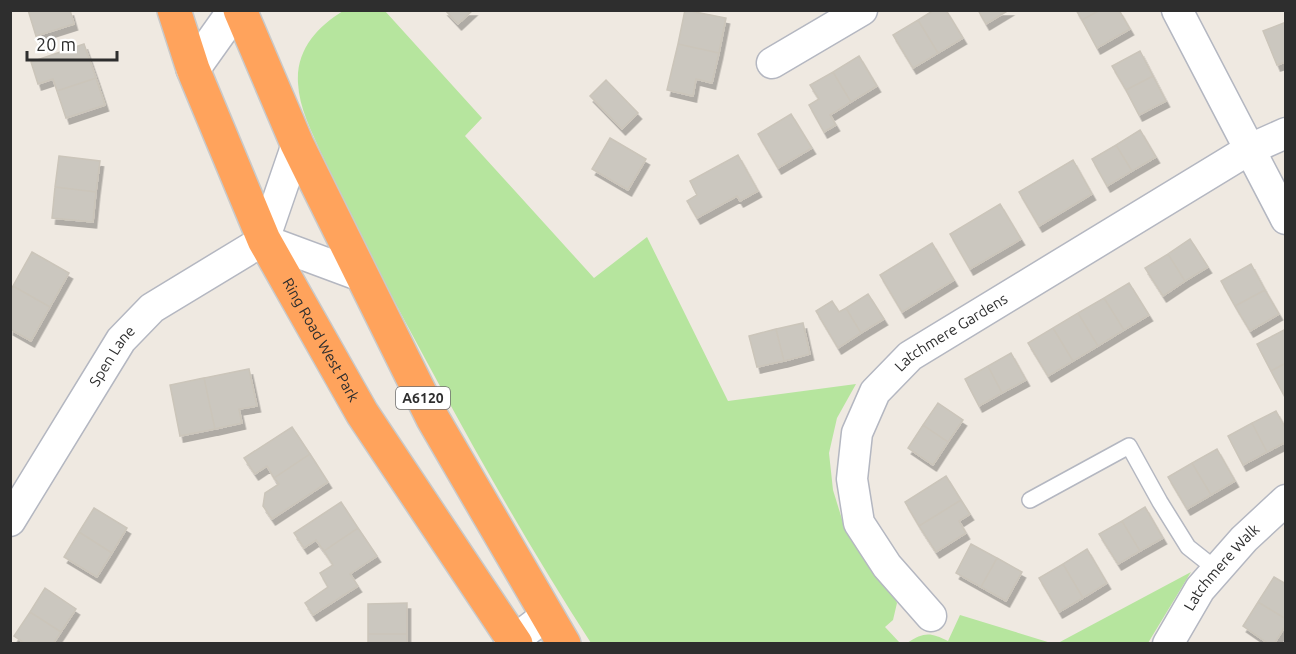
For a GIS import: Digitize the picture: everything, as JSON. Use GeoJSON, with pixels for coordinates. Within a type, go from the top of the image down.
{"type":"FeatureCollection","features":[{"type":"Feature","properties":{"kind":"highway","name":"Ring Road West Park"},"geometry":{"type":"LineString","coordinates":[[174,10],[193,69],[264,240],[362,413],[513,642]]}},
{"type":"Feature","properties":{"kind":"highway","name":"A6120"},"geometry":{"type":"LineString","coordinates":[[240,10],[297,144],[433,419],[564,644]]}},
{"type":"Feature","properties":{"kind":"street"},"geometry":{"type":"LineString","coordinates":[[193,69],[235,10]]}},
{"type":"Feature","properties":{"kind":"street"},"geometry":{"type":"LineString","coordinates":[[772,63],[862,10]]}},
{"type":"Feature","properties":{"kind":"street"},"geometry":{"type":"LineString","coordinates":[[1177,10],[1286,219]]}},
{"type":"Feature","properties":{"kind":"street","name":"Latchmere Gardens"},"geometry":{"type":"LineString","coordinates":[[931,616],[887,566],[859,522],[852,479],[857,433],[874,393],[910,356],[1250,149],[1286,133]]}},
{"type":"Feature","properties":{"kind":"street"},"geometry":{"type":"LineString","coordinates":[[297,144],[264,240],[361,276]]}},
{"type":"Feature","properties":{"kind":"street","name":"Spen Lane"},"geometry":{"type":"LineString","coordinates":[[10,521],[122,340],[136,322],[152,308],[264,240]]}},
{"type":"Feature","properties":{"kind":"street","name":"Latchmere Walk"},"geometry":{"type":"LineString","coordinates":[[1168,644],[1200,589],[1244,539],[1286,500]]}},
{"type":"Feature","properties":{"kind":"street"},"geometry":{"type":"LineString","coordinates":[[513,642],[547,615]]}},
{"type":"Feature","properties":{"kind":"lane"},"geometry":{"type":"LineString","coordinates":[[1030,500],[1129,446],[1188,547],[1217,570]]}},
{"type":"Feature","properties":{"kind":"green space"},"geometry":{"type":"Polygon","coordinates":[[[343,11],[385,11],[482,118],[465,136],[594,278],[647,237],[728,401],[856,384],[837,418],[829,453],[833,490],[845,529],[890,589],[897,603],[893,620],[885,627],[900,643],[591,643],[504,501],[423,355],[358,232],[307,120],[298,83],[301,60],[317,32],[343,11]]]}},
{"type":"Feature","properties":{"kind":"green space"},"geometry":{"type":"Polygon","coordinates":[[[1191,572],[1148,643],[1058,643],[1191,572]]]}},
{"type":"Feature","properties":{"kind":"green space"},"geometry":{"type":"Polygon","coordinates":[[[960,615],[1051,643],[907,643],[927,635],[948,641],[960,615]]]}},
{"type":"Feature","properties":{"kind":"building"},"geometry":{"type":"Polygon","coordinates":[[[28,10],[70,10],[74,24],[36,36],[28,10]]]}},
{"type":"Feature","properties":{"kind":"building"},"geometry":{"type":"Polygon","coordinates":[[[445,10],[473,10],[458,24],[445,10]]]}},
{"type":"Feature","properties":{"kind":"building"},"geometry":{"type":"Polygon","coordinates":[[[685,10],[726,18],[719,53],[678,44],[685,10]]]}},
{"type":"Feature","properties":{"kind":"building"},"geometry":{"type":"Polygon","coordinates":[[[934,10],[946,10],[963,38],[938,53],[918,20],[934,10]]]}},
{"type":"Feature","properties":{"kind":"building"},"geometry":{"type":"Polygon","coordinates":[[[978,10],[1009,10],[986,24],[978,10]]]}},
{"type":"Feature","properties":{"kind":"building"},"geometry":{"type":"Polygon","coordinates":[[[1076,10],[1100,10],[1082,20],[1076,10]]]}},
{"type":"Feature","properties":{"kind":"building"},"geometry":{"type":"Polygon","coordinates":[[[1100,10],[1119,10],[1130,29],[1097,48],[1082,20],[1100,10]]]}},
{"type":"Feature","properties":{"kind":"building"},"geometry":{"type":"Polygon","coordinates":[[[918,20],[938,53],[913,68],[893,35],[918,20]]]}},
{"type":"Feature","properties":{"kind":"building"},"geometry":{"type":"Polygon","coordinates":[[[1286,22],[1286,62],[1277,65],[1263,31],[1286,22]]]}},
{"type":"Feature","properties":{"kind":"building"},"geometry":{"type":"Polygon","coordinates":[[[84,44],[96,78],[57,91],[53,79],[38,84],[31,62],[84,44]]]}},
{"type":"Feature","properties":{"kind":"building"},"geometry":{"type":"Polygon","coordinates":[[[678,44],[719,53],[712,83],[696,79],[693,96],[667,90],[678,44]]]}},
{"type":"Feature","properties":{"kind":"building"},"geometry":{"type":"Polygon","coordinates":[[[1140,51],[1153,76],[1126,90],[1112,66],[1140,51]]]}},
{"type":"Feature","properties":{"kind":"building"},"geometry":{"type":"Polygon","coordinates":[[[859,56],[877,86],[851,102],[833,72],[859,56]]]}},
{"type":"Feature","properties":{"kind":"building"},"geometry":{"type":"Polygon","coordinates":[[[833,72],[851,102],[830,115],[836,125],[824,132],[809,105],[819,99],[810,85],[833,72]]]}},
{"type":"Feature","properties":{"kind":"building"},"geometry":{"type":"Polygon","coordinates":[[[1153,76],[1166,101],[1139,115],[1126,90],[1153,76]]]}},
{"type":"Feature","properties":{"kind":"building"},"geometry":{"type":"Polygon","coordinates":[[[96,78],[105,105],[66,118],[57,91],[96,78]]]}},
{"type":"Feature","properties":{"kind":"building"},"geometry":{"type":"Polygon","coordinates":[[[606,80],[638,113],[622,129],[590,96],[606,80]]]}},
{"type":"Feature","properties":{"kind":"building"},"geometry":{"type":"Polygon","coordinates":[[[791,114],[812,148],[778,168],[758,134],[791,114]]]}},
{"type":"Feature","properties":{"kind":"building"},"geometry":{"type":"Polygon","coordinates":[[[1140,130],[1156,157],[1132,171],[1116,145],[1140,130]]]}},
{"type":"Feature","properties":{"kind":"building"},"geometry":{"type":"Polygon","coordinates":[[[610,138],[646,159],[628,190],[592,169],[610,138]]]}},
{"type":"Feature","properties":{"kind":"building"},"geometry":{"type":"Polygon","coordinates":[[[1116,145],[1132,171],[1107,186],[1092,159],[1116,145]]]}},
{"type":"Feature","properties":{"kind":"building"},"geometry":{"type":"Polygon","coordinates":[[[738,155],[758,191],[740,201],[737,196],[697,218],[687,201],[697,195],[690,181],[738,155]]]}},
{"type":"Feature","properties":{"kind":"building"},"geometry":{"type":"Polygon","coordinates":[[[59,156],[100,161],[96,192],[55,187],[59,156]]]}},
{"type":"Feature","properties":{"kind":"building"},"geometry":{"type":"Polygon","coordinates":[[[1073,160],[1092,194],[1039,226],[1019,192],[1073,160]]]}},
{"type":"Feature","properties":{"kind":"building"},"geometry":{"type":"Polygon","coordinates":[[[55,187],[96,192],[93,222],[52,218],[55,187]]]}},
{"type":"Feature","properties":{"kind":"building"},"geometry":{"type":"Polygon","coordinates":[[[1000,204],[1021,239],[970,269],[950,234],[1000,204]]]}},
{"type":"Feature","properties":{"kind":"building"},"geometry":{"type":"Polygon","coordinates":[[[1190,239],[1208,267],[1185,281],[1168,254],[1190,239]]]}},
{"type":"Feature","properties":{"kind":"building"},"geometry":{"type":"Polygon","coordinates":[[[932,243],[954,280],[902,312],[880,275],[932,243]]]}},
{"type":"Feature","properties":{"kind":"building"},"geometry":{"type":"Polygon","coordinates":[[[32,252],[69,273],[50,307],[13,286],[32,252]]]}},
{"type":"Feature","properties":{"kind":"building"},"geometry":{"type":"Polygon","coordinates":[[[1168,254],[1185,281],[1163,296],[1145,268],[1168,254]]]}},
{"type":"Feature","properties":{"kind":"building"},"geometry":{"type":"Polygon","coordinates":[[[1251,264],[1265,290],[1235,306],[1221,281],[1251,264]]]}},
{"type":"Feature","properties":{"kind":"building"},"geometry":{"type":"Polygon","coordinates":[[[1129,283],[1149,315],[1124,330],[1104,298],[1129,283]]]}},
{"type":"Feature","properties":{"kind":"building"},"geometry":{"type":"Polygon","coordinates":[[[13,286],[50,307],[31,341],[10,329],[10,291],[13,286]]]}},
{"type":"Feature","properties":{"kind":"building"},"geometry":{"type":"Polygon","coordinates":[[[1265,290],[1279,314],[1250,331],[1235,306],[1265,290]]]}},
{"type":"Feature","properties":{"kind":"building"},"geometry":{"type":"Polygon","coordinates":[[[868,294],[884,319],[861,333],[846,308],[868,294]]]}},
{"type":"Feature","properties":{"kind":"building"},"geometry":{"type":"Polygon","coordinates":[[[1104,298],[1124,330],[1098,346],[1078,313],[1104,298]]]}},
{"type":"Feature","properties":{"kind":"building"},"geometry":{"type":"Polygon","coordinates":[[[832,301],[839,312],[846,308],[861,333],[838,348],[816,311],[832,301]]]}},
{"type":"Feature","properties":{"kind":"building"},"geometry":{"type":"Polygon","coordinates":[[[1078,313],[1098,346],[1073,361],[1053,328],[1078,313]]]}},
{"type":"Feature","properties":{"kind":"building"},"geometry":{"type":"Polygon","coordinates":[[[803,323],[810,354],[784,361],[776,329],[803,323]]]}},
{"type":"Feature","properties":{"kind":"building"},"geometry":{"type":"Polygon","coordinates":[[[1053,328],[1073,361],[1048,376],[1028,343],[1053,328]]]}},
{"type":"Feature","properties":{"kind":"building"},"geometry":{"type":"Polygon","coordinates":[[[776,329],[784,361],[757,367],[749,336],[776,329]]]}},
{"type":"Feature","properties":{"kind":"building"},"geometry":{"type":"Polygon","coordinates":[[[1286,329],[1286,363],[1271,371],[1257,344],[1286,329]]]}},
{"type":"Feature","properties":{"kind":"building"},"geometry":{"type":"Polygon","coordinates":[[[1011,353],[1026,380],[1002,393],[988,366],[1011,353]]]}},
{"type":"Feature","properties":{"kind":"building"},"geometry":{"type":"Polygon","coordinates":[[[1286,363],[1286,397],[1285,397],[1271,371],[1286,363]]]}},
{"type":"Feature","properties":{"kind":"building"},"geometry":{"type":"Polygon","coordinates":[[[988,366],[1002,393],[979,406],[965,379],[988,366]]]}},
{"type":"Feature","properties":{"kind":"building"},"geometry":{"type":"Polygon","coordinates":[[[249,369],[257,406],[239,409],[242,423],[215,429],[204,378],[249,369]]]}},
{"type":"Feature","properties":{"kind":"building"},"geometry":{"type":"Polygon","coordinates":[[[204,378],[215,429],[180,436],[170,385],[204,378]]]}},
{"type":"Feature","properties":{"kind":"building"},"geometry":{"type":"Polygon","coordinates":[[[938,403],[963,420],[948,442],[923,425],[938,403]]]}},
{"type":"Feature","properties":{"kind":"building"},"geometry":{"type":"Polygon","coordinates":[[[1276,411],[1286,429],[1286,442],[1267,452],[1252,423],[1276,411]]]}},
{"type":"Feature","properties":{"kind":"building"},"geometry":{"type":"Polygon","coordinates":[[[1252,423],[1267,452],[1243,465],[1228,436],[1252,423]]]}},
{"type":"Feature","properties":{"kind":"building"},"geometry":{"type":"Polygon","coordinates":[[[923,425],[948,442],[933,465],[908,448],[923,425]]]}},
{"type":"Feature","properties":{"kind":"building"},"geometry":{"type":"Polygon","coordinates":[[[292,427],[310,454],[274,478],[267,466],[255,474],[244,458],[292,427]]]}},
{"type":"Feature","properties":{"kind":"building"},"geometry":{"type":"Polygon","coordinates":[[[1217,449],[1235,481],[1211,495],[1192,463],[1217,449]]]}},
{"type":"Feature","properties":{"kind":"building"},"geometry":{"type":"Polygon","coordinates":[[[310,454],[328,482],[272,519],[263,506],[265,493],[279,484],[274,478],[310,454]]]}},
{"type":"Feature","properties":{"kind":"building"},"geometry":{"type":"Polygon","coordinates":[[[1192,463],[1211,495],[1187,509],[1168,477],[1192,463]]]}},
{"type":"Feature","properties":{"kind":"building"},"geometry":{"type":"Polygon","coordinates":[[[946,476],[961,500],[919,526],[905,502],[946,476]]]}},
{"type":"Feature","properties":{"kind":"building"},"geometry":{"type":"Polygon","coordinates":[[[961,500],[970,514],[959,521],[966,533],[936,552],[919,526],[961,500]]]}},
{"type":"Feature","properties":{"kind":"building"},"geometry":{"type":"Polygon","coordinates":[[[341,502],[358,528],[324,551],[316,540],[304,548],[294,533],[341,502]]]}},
{"type":"Feature","properties":{"kind":"building"},"geometry":{"type":"Polygon","coordinates":[[[1145,507],[1163,538],[1140,551],[1122,521],[1145,507]]]}},
{"type":"Feature","properties":{"kind":"building"},"geometry":{"type":"Polygon","coordinates":[[[94,508],[127,528],[112,553],[79,532],[94,508]]]}},
{"type":"Feature","properties":{"kind":"building"},"geometry":{"type":"Polygon","coordinates":[[[1122,521],[1140,551],[1118,564],[1099,534],[1122,521]]]}},
{"type":"Feature","properties":{"kind":"building"},"geometry":{"type":"Polygon","coordinates":[[[358,528],[377,556],[350,574],[358,586],[313,615],[305,603],[328,587],[320,573],[333,565],[324,551],[358,528]]]}},
{"type":"Feature","properties":{"kind":"building"},"geometry":{"type":"Polygon","coordinates":[[[79,532],[112,553],[97,577],[64,557],[79,532]]]}},
{"type":"Feature","properties":{"kind":"building"},"geometry":{"type":"Polygon","coordinates":[[[971,544],[997,558],[981,587],[956,573],[971,544]]]}},
{"type":"Feature","properties":{"kind":"building"},"geometry":{"type":"Polygon","coordinates":[[[1087,549],[1107,583],[1083,598],[1063,564],[1087,549]]]}},
{"type":"Feature","properties":{"kind":"building"},"geometry":{"type":"Polygon","coordinates":[[[997,558],[1022,572],[1006,601],[981,587],[997,558]]]}},
{"type":"Feature","properties":{"kind":"building"},"geometry":{"type":"Polygon","coordinates":[[[1063,564],[1083,598],[1059,612],[1039,578],[1063,564]]]}},
{"type":"Feature","properties":{"kind":"building"},"geometry":{"type":"Polygon","coordinates":[[[1274,577],[1286,584],[1286,619],[1258,602],[1274,577]]]}},
{"type":"Feature","properties":{"kind":"building"},"geometry":{"type":"Polygon","coordinates":[[[45,588],[76,609],[61,632],[30,612],[45,588]]]}},
{"type":"Feature","properties":{"kind":"building"},"geometry":{"type":"Polygon","coordinates":[[[1258,602],[1286,619],[1286,625],[1274,644],[1269,644],[1243,626],[1258,602]]]}},
{"type":"Feature","properties":{"kind":"building"},"geometry":{"type":"Polygon","coordinates":[[[407,603],[407,634],[368,634],[368,604],[407,603]]]}},
{"type":"Feature","properties":{"kind":"building"},"geometry":{"type":"Polygon","coordinates":[[[30,612],[61,632],[53,644],[26,644],[14,636],[30,612]]]}},
{"type":"Feature","properties":{"kind":"building"},"geometry":{"type":"Polygon","coordinates":[[[368,634],[407,634],[407,644],[368,644],[368,634]]]}}]}
